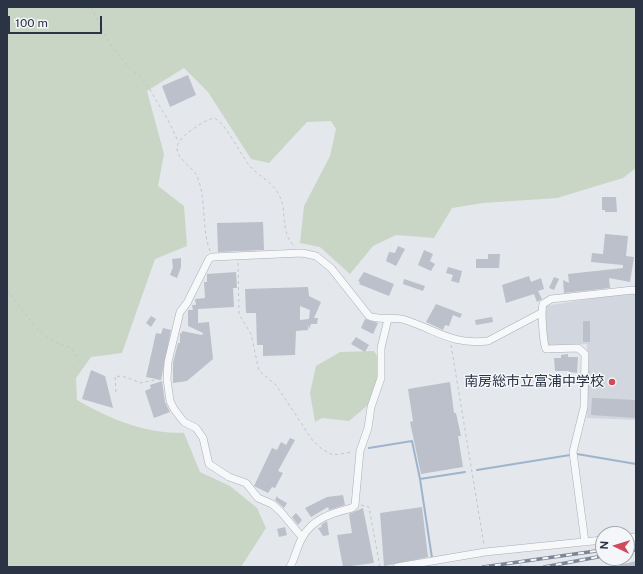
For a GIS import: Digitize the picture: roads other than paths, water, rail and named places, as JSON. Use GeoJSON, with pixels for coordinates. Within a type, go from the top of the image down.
{"type":"FeatureCollection","features":[{"type":"Feature","properties":{"kind":"street"},"geometry":{"type":"LineString","coordinates":[[302,537],[280,511],[272,504],[258,498],[246,483],[229,477],[209,464],[203,438],[196,428],[184,422],[174,409],[169,394],[167,379],[168,362],[180,312],[187,302],[208,259],[212,257],[302,253],[316,256],[331,268],[369,316],[377,319],[404,319],[450,339],[478,342],[488,341],[541,313]]}},
{"type":"Feature","properties":{"kind":"street"},"geometry":{"type":"LineString","coordinates":[[585,542],[573,452],[584,408],[585,354],[578,348],[546,349],[544,344],[541,313],[543,304],[551,299],[633,290],[636,291]]}},
{"type":"Feature","properties":{"kind":"street"},"geometry":{"type":"LineString","coordinates":[[290,567],[302,537],[312,524],[321,517],[352,508],[355,505],[360,451],[368,428],[371,407],[381,378],[381,348],[388,319]]}},
{"type":"Feature","properties":{"kind":"street"},"geometry":{"type":"LineString","coordinates":[[397,567],[485,552],[595,541]]}},
{"type":"Feature","properties":{"kind":"waterway"},"geometry":{"type":"LineString","coordinates":[[369,448],[412,441],[420,479],[432,558]]}},
{"type":"Feature","properties":{"kind":"waterway"},"geometry":{"type":"LineString","coordinates":[[577,454],[636,464]]}},
{"type":"Feature","properties":{"kind":"waterway"},"geometry":{"type":"LineString","coordinates":[[477,470],[570,455]]}},
{"type":"Feature","properties":{"kind":"waterway"},"geometry":{"type":"LineString","coordinates":[[420,479],[465,472]]}},
{"type":"Feature","properties":{"kind":"railway"},"geometry":{"type":"LineString","coordinates":[[483,567],[595,551]]}},
{"type":"Feature","properties":{"kind":"railway"},"geometry":{"type":"LineString","coordinates":[[544,567],[595,557]]}},
{"type":"Feature","properties":{"kind":"place","name":"南房総市立富浦中学校"},"geometry":{"type":"Point","coordinates":[612,382]}}]}
